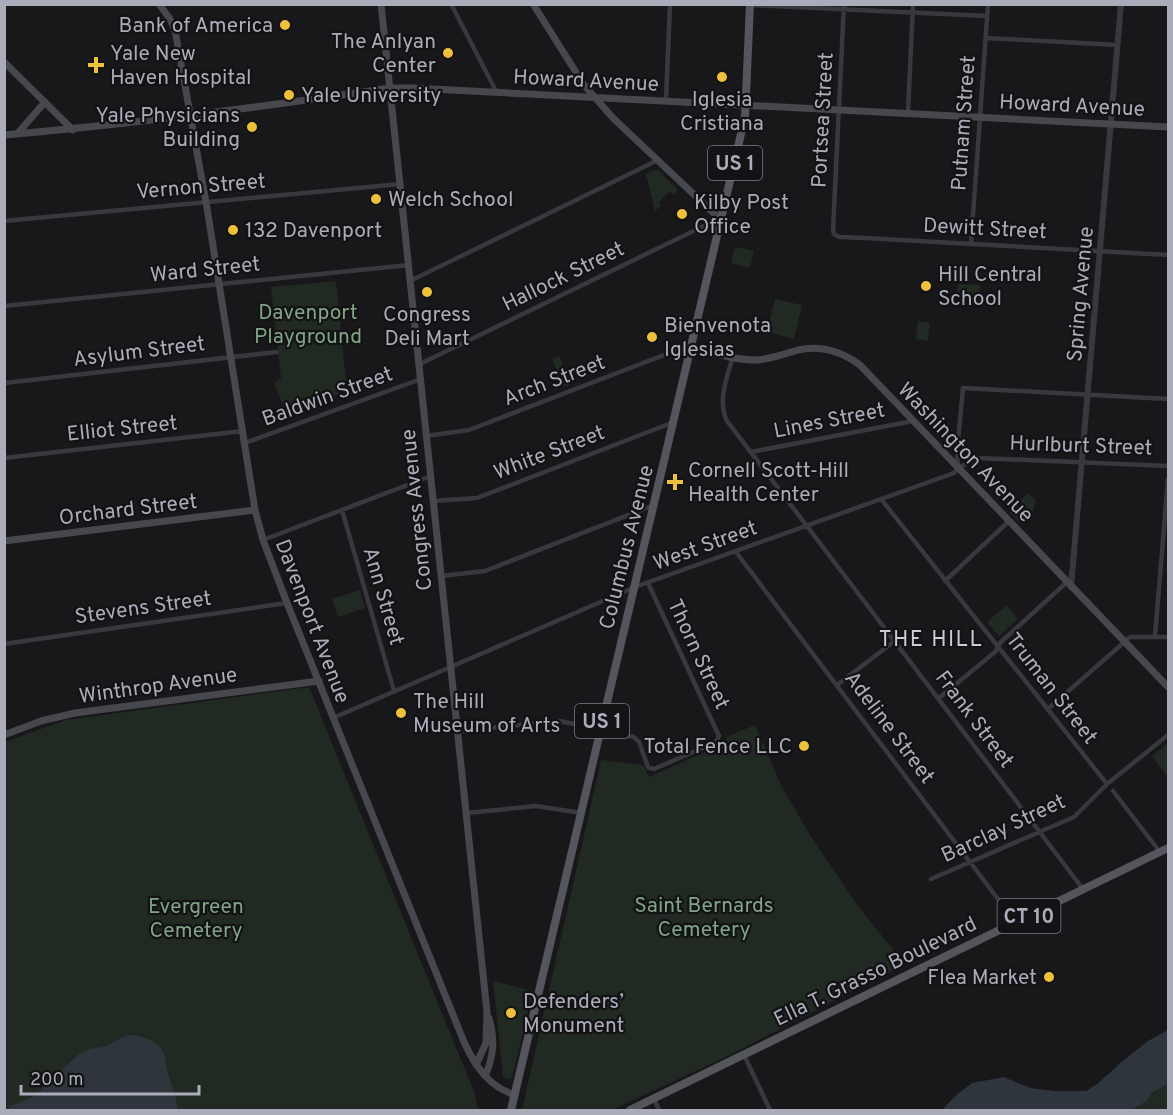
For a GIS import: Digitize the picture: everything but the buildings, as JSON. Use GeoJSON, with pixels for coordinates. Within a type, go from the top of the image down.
{"type":"FeatureCollection","features":[{"type":"Feature","properties":{"kind":"main road","name":"Davenport Avenue"},"geometry":{"type":"LineString","coordinates":[[159,4],[176,30],[255,510],[263,540],[464,1042],[476,1065],[485,1076],[499,1088],[515,1095]]}},
{"type":"Feature","properties":{"kind":"main road","name":"Congress Avenue"},"geometry":{"type":"LineString","coordinates":[[381,4],[487,1012],[486,1043],[476,1065]]}},
{"type":"Feature","properties":{"kind":"main road"},"geometry":{"type":"LineString","coordinates":[[533,4],[584,85],[613,118],[722,221]]}},
{"type":"Feature","properties":{"kind":"main road","name":"Columbus Avenue"},"geometry":{"type":"LineString","coordinates":[[515,1095],[745,117],[750,5]]}},
{"type":"Feature","properties":{"kind":"main road"},"geometry":{"type":"LineString","coordinates":[[4,62],[73,130]]}},
{"type":"Feature","properties":{"kind":"main road","name":"Howard Avenue"},"geometry":{"type":"LineString","coordinates":[[5,135],[190,117],[390,88],[496,91],[1168,127]]}},
{"type":"Feature","properties":{"kind":"main road"},"geometry":{"type":"LineString","coordinates":[[17,134],[45,102]]}},
{"type":"Feature","properties":{"kind":"main road","name":"Washington Avenue"},"geometry":{"type":"LineString","coordinates":[[692,348],[733,357],[763,359],[810,349],[835,352],[860,365],[1168,687]]}},
{"type":"Feature","properties":{"kind":"main road","name":"Orchard Street"},"geometry":{"type":"LineString","coordinates":[[4,541],[255,510]]}},
{"type":"Feature","properties":{"kind":"main road","name":"Winthrop Avenue"},"geometry":{"type":"LineString","coordinates":[[4,735],[57,716],[319,681]]}},
{"type":"Feature","properties":{"kind":"main road","name":"Ella T. Grasso Boulevard"},"geometry":{"type":"LineString","coordinates":[[630,1110],[1168,848]]}},
{"type":"Feature","properties":{"kind":"main road","name":"Congress Avenue"},"geometry":{"type":"LineString","coordinates":[[485,1076],[492,1060],[494,1046],[487,1012]]}},
{"type":"Feature","properties":{"kind":"main road","name":"US 1"},"geometry":{"type":"LineString","coordinates":[[511,1110],[515,1095]]}},
{"type":"Feature","properties":{"kind":"street"},"geometry":{"type":"LineString","coordinates":[[451,4],[496,91]]}},
{"type":"Feature","properties":{"kind":"street"},"geometry":{"type":"LineString","coordinates":[[666,100],[670,4]]}},
{"type":"Feature","properties":{"kind":"street"},"geometry":{"type":"LineString","coordinates":[[908,112],[913,4]]}},
{"type":"Feature","properties":{"kind":"street","name":"Putnam Street"},"geometry":{"type":"LineString","coordinates":[[971,244],[988,4]]}},
{"type":"Feature","properties":{"kind":"street","name":"Spring Avenue"},"geometry":{"type":"LineString","coordinates":[[1069,585],[1083,461],[1121,4]]}},
{"type":"Feature","properties":{"kind":"street"},"geometry":{"type":"LineString","coordinates":[[750,5],[844,7],[987,16]]}},
{"type":"Feature","properties":{"kind":"street","name":"Portsea Street"},"geometry":{"type":"LineString","coordinates":[[836,236],[833,230],[844,7]]}},
{"type":"Feature","properties":{"kind":"street"},"geometry":{"type":"LineString","coordinates":[[986,38],[1118,45]]}},
{"type":"Feature","properties":{"kind":"street"},"geometry":{"type":"LineString","coordinates":[[4,141],[5,135]]}},
{"type":"Feature","properties":{"kind":"street"},"geometry":{"type":"LineString","coordinates":[[410,281],[658,160]]}},
{"type":"Feature","properties":{"kind":"street","name":"Vernon Street"},"geometry":{"type":"LineString","coordinates":[[4,221],[400,184]]}},
{"type":"Feature","properties":{"kind":"street","name":"Hallock Street"},"geometry":{"type":"LineString","coordinates":[[420,364],[710,223],[722,221]]}},
{"type":"Feature","properties":{"kind":"street","name":"Dewitt Street"},"geometry":{"type":"LineString","coordinates":[[836,236],[1168,255]]}},
{"type":"Feature","properties":{"kind":"street","name":"Ward Street"},"geometry":{"type":"LineString","coordinates":[[4,306],[409,265]]}},
{"type":"Feature","properties":{"kind":"street","name":"Arch Street"},"geometry":{"type":"LineString","coordinates":[[426,436],[469,430],[669,353],[692,348]]}},
{"type":"Feature","properties":{"kind":"street","name":"Asylum Street"},"geometry":{"type":"LineString","coordinates":[[4,383],[277,352]]}},
{"type":"Feature","properties":{"kind":"street","name":"Frank Street"},"geometry":{"type":"LineString","coordinates":[[733,357],[723,395],[722,407],[727,421],[896,640],[1083,889]]}},
{"type":"Feature","properties":{"kind":"street","name":"Baldwin Street"},"geometry":{"type":"LineString","coordinates":[[245,443],[421,379]]}},
{"type":"Feature","properties":{"kind":"street"},"geometry":{"type":"LineString","coordinates":[[958,468],[957,453],[963,388],[1168,399]]}},
{"type":"Feature","properties":{"kind":"street","name":"Lines Street"},"geometry":{"type":"LineString","coordinates":[[751,452],[913,421]]}},
{"type":"Feature","properties":{"kind":"street","name":"White Street"},"geometry":{"type":"LineString","coordinates":[[434,501],[477,498],[674,422]]}},
{"type":"Feature","properties":{"kind":"street","name":"Elliot Street"},"geometry":{"type":"LineString","coordinates":[[4,458],[243,431]]}},
{"type":"Feature","properties":{"kind":"street","name":"Hurlburt Street"},"geometry":{"type":"LineString","coordinates":[[958,468],[978,458],[1168,466]]}},
{"type":"Feature","properties":{"kind":"street","name":"West Street"},"geometry":{"type":"LineString","coordinates":[[333,718],[635,587],[881,500],[954,473],[958,468]]}},
{"type":"Feature","properties":{"kind":"street"},"geometry":{"type":"LineString","coordinates":[[263,540],[431,476]]}},
{"type":"Feature","properties":{"kind":"street"},"geometry":{"type":"LineString","coordinates":[[1155,636],[1166,541],[1168,479]]}},
{"type":"Feature","properties":{"kind":"street","name":"Truman Street"},"geometry":{"type":"LineString","coordinates":[[881,500],[1107,784]]}},
{"type":"Feature","properties":{"kind":"street"},"geometry":{"type":"LineString","coordinates":[[441,576],[485,571],[655,505]]}},
{"type":"Feature","properties":{"kind":"street","name":"Ann Street"},"geometry":{"type":"LineString","coordinates":[[342,510],[394,692]]}},
{"type":"Feature","properties":{"kind":"street"},"geometry":{"type":"LineString","coordinates":[[945,581],[1009,521]]}},
{"type":"Feature","properties":{"kind":"street","name":"Adeline Street"},"geometry":{"type":"LineString","coordinates":[[736,552],[1016,923]]}},
{"type":"Feature","properties":{"kind":"street","name":"Thorn Street"},"geometry":{"type":"LineString","coordinates":[[600,730],[634,737],[639,742],[648,767],[654,769],[716,742],[719,736],[648,583]]}},
{"type":"Feature","properties":{"kind":"street"},"geometry":{"type":"LineString","coordinates":[[939,698],[995,652],[998,646],[1069,585]]}},
{"type":"Feature","properties":{"kind":"street","name":"Stevens Street"},"geometry":{"type":"LineString","coordinates":[[4,644],[287,603]]}},
{"type":"Feature","properties":{"kind":"street"},"geometry":{"type":"LineString","coordinates":[[1048,709],[1130,637],[1168,636]]}},
{"type":"Feature","properties":{"kind":"street"},"geometry":{"type":"LineString","coordinates":[[837,685],[896,640]]}},
{"type":"Feature","properties":{"kind":"street"},"geometry":{"type":"LineString","coordinates":[[458,731],[560,721],[600,730]]}},
{"type":"Feature","properties":{"kind":"street","name":"Barclay Street"},"geometry":{"type":"LineString","coordinates":[[931,879],[1074,817],[1107,784],[1168,735]]}},
{"type":"Feature","properties":{"kind":"street"},"geometry":{"type":"LineString","coordinates":[[1113,791],[1160,852]]}},
{"type":"Feature","properties":{"kind":"street"},"geometry":{"type":"LineString","coordinates":[[467,813],[536,806],[582,813]]}},
{"type":"Feature","properties":{"kind":"street"},"geometry":{"type":"LineString","coordinates":[[744,1055],[770,1110]]}},
{"type":"Feature","properties":{"kind":"street"},"geometry":{"type":"LineString","coordinates":[[654,1099],[659,1110]]}},
{"type":"Feature","properties":{"kind":"green space"},"geometry":{"type":"Polygon","coordinates":[[[658,170],[678,190],[674,195],[670,191],[659,202],[661,206],[655,211],[646,174],[658,170]]]}},
{"type":"Feature","properties":{"kind":"green space"},"geometry":{"type":"Polygon","coordinates":[[[735,247],[754,251],[750,268],[731,263],[735,247]]]}},
{"type":"Feature","properties":{"kind":"green space","name":"Davenport Playground"},"geometry":{"type":"Polygon","coordinates":[[[336,281],[347,391],[289,413],[280,424],[276,411],[284,408],[274,383],[281,378],[271,287],[336,281]]]}},
{"type":"Feature","properties":{"kind":"green space"},"geometry":{"type":"Polygon","coordinates":[[[958,284],[980,285],[981,296],[958,296],[956,294],[958,284]]]}},
{"type":"Feature","properties":{"kind":"green space"},"geometry":{"type":"Polygon","coordinates":[[[775,299],[802,305],[794,339],[767,332],[775,299]]]}},
{"type":"Feature","properties":{"kind":"green space"},"geometry":{"type":"Polygon","coordinates":[[[918,321],[930,323],[928,341],[916,339],[918,321]]]}},
{"type":"Feature","properties":{"kind":"green space"},"geometry":{"type":"Polygon","coordinates":[[[559,356],[571,384],[564,387],[552,359],[559,356]]]}},
{"type":"Feature","properties":{"kind":"green space"},"geometry":{"type":"Polygon","coordinates":[[[1028,493],[1036,501],[1033,511],[1020,523],[1009,512],[1028,493]]]}},
{"type":"Feature","properties":{"kind":"green space"},"geometry":{"type":"Polygon","coordinates":[[[360,590],[365,608],[338,617],[332,599],[360,590]]]}},
{"type":"Feature","properties":{"kind":"green space"},"geometry":{"type":"Polygon","coordinates":[[[1007,605],[1018,619],[999,636],[987,622],[1007,605]]]}},
{"type":"Feature","properties":{"kind":"green space","name":"Evergreen Cemetery"},"geometry":{"type":"Polygon","coordinates":[[[309,687],[475,1094],[478,1110],[5,1110],[5,742],[65,720],[309,687]]]}},
{"type":"Feature","properties":{"kind":"green space","name":"Saint Bernards Cemetery"},"geometry":{"type":"Polygon","coordinates":[[[755,725],[781,785],[810,835],[858,906],[905,964],[730,1055],[612,1110],[522,1110],[601,760],[643,765],[649,777],[727,742],[726,737],[755,725]]]}},
{"type":"Feature","properties":{"kind":"green space"},"geometry":{"type":"Polygon","coordinates":[[[1168,743],[1168,778],[1152,756],[1168,743]]]}},
{"type":"Feature","properties":{"kind":"green space"},"geometry":{"type":"Polygon","coordinates":[[[493,981],[533,991],[512,1078],[507,1079],[503,1076],[493,981]]]}},
{"type":"Feature","properties":{"kind":"green space"},"geometry":{"type":"Polygon","coordinates":[[[1168,1084],[1168,1110],[1132,1110],[1153,1092],[1168,1084]]]}},
{"type":"Feature","properties":{"kind":"shaded area"},"geometry":{"type":"Polygon","coordinates":[[[1168,1030],[1168,1084],[1153,1092],[1146,1101],[1132,1110],[942,1110],[972,1083],[1004,1077],[1030,1088],[1086,1091],[1148,1041],[1168,1030]]]}},
{"type":"Feature","properties":{"kind":"shaded area"},"geometry":{"type":"Polygon","coordinates":[[[127,1035],[149,1039],[162,1049],[178,1110],[6,1110],[33,1097],[79,1054],[89,1049],[106,1046],[127,1035]]]}},
{"type":"Feature","properties":{"kind":"place","name":"Bank of America"},"geometry":{"type":"Point","coordinates":[285,25]}},
{"type":"Feature","properties":{"kind":"place","name":"The Anlyan Center"},"geometry":{"type":"Point","coordinates":[448,53]}},
{"type":"Feature","properties":{"kind":"place","name":"Yale New Haven Hospital"},"geometry":{"type":"Point","coordinates":[96,65]}},
{"type":"Feature","properties":{"kind":"place","name":"Iglesia Cristiana"},"geometry":{"type":"Point","coordinates":[722,77]}},
{"type":"Feature","properties":{"kind":"place","name":"Yale University"},"geometry":{"type":"Point","coordinates":[289,95]}},
{"type":"Feature","properties":{"kind":"place","name":"Yale Physicians Building"},"geometry":{"type":"Point","coordinates":[252,127]}},
{"type":"Feature","properties":{"kind":"place","name":"Welch School"},"geometry":{"type":"Point","coordinates":[376,199]}},
{"type":"Feature","properties":{"kind":"place","name":"Kilby Post Office"},"geometry":{"type":"Point","coordinates":[682,214]}},
{"type":"Feature","properties":{"kind":"place","name":"132 Davenport"},"geometry":{"type":"Point","coordinates":[233,230]}},
{"type":"Feature","properties":{"kind":"place","name":"Hill Central School"},"geometry":{"type":"Point","coordinates":[926,286]}},
{"type":"Feature","properties":{"kind":"place","name":"Congress Deli Mart"},"geometry":{"type":"Point","coordinates":[427,292]}},
{"type":"Feature","properties":{"kind":"place","name":"Bienvenota Iglesias"},"geometry":{"type":"Point","coordinates":[652,337]}},
{"type":"Feature","properties":{"kind":"place","name":"Cornell Scott-Hill Health Center"},"geometry":{"type":"Point","coordinates":[675,482]}},
{"type":"Feature","properties":{"kind":"place","name":"The Hill Museum of Arts"},"geometry":{"type":"Point","coordinates":[401,713]}},
{"type":"Feature","properties":{"kind":"place","name":"Total Fence LLC"},"geometry":{"type":"Point","coordinates":[804,746]}},
{"type":"Feature","properties":{"kind":"place","name":"Flea Market"},"geometry":{"type":"Point","coordinates":[1049,977]}},
{"type":"Feature","properties":{"kind":"place","name":"Defenders’ Monument"},"geometry":{"type":"Point","coordinates":[511,1013]}},
{"type":"Feature","properties":{"kind":"district","name":"THE HILL"},"geometry":{"type":"Point","coordinates":[931,638]}}]}
